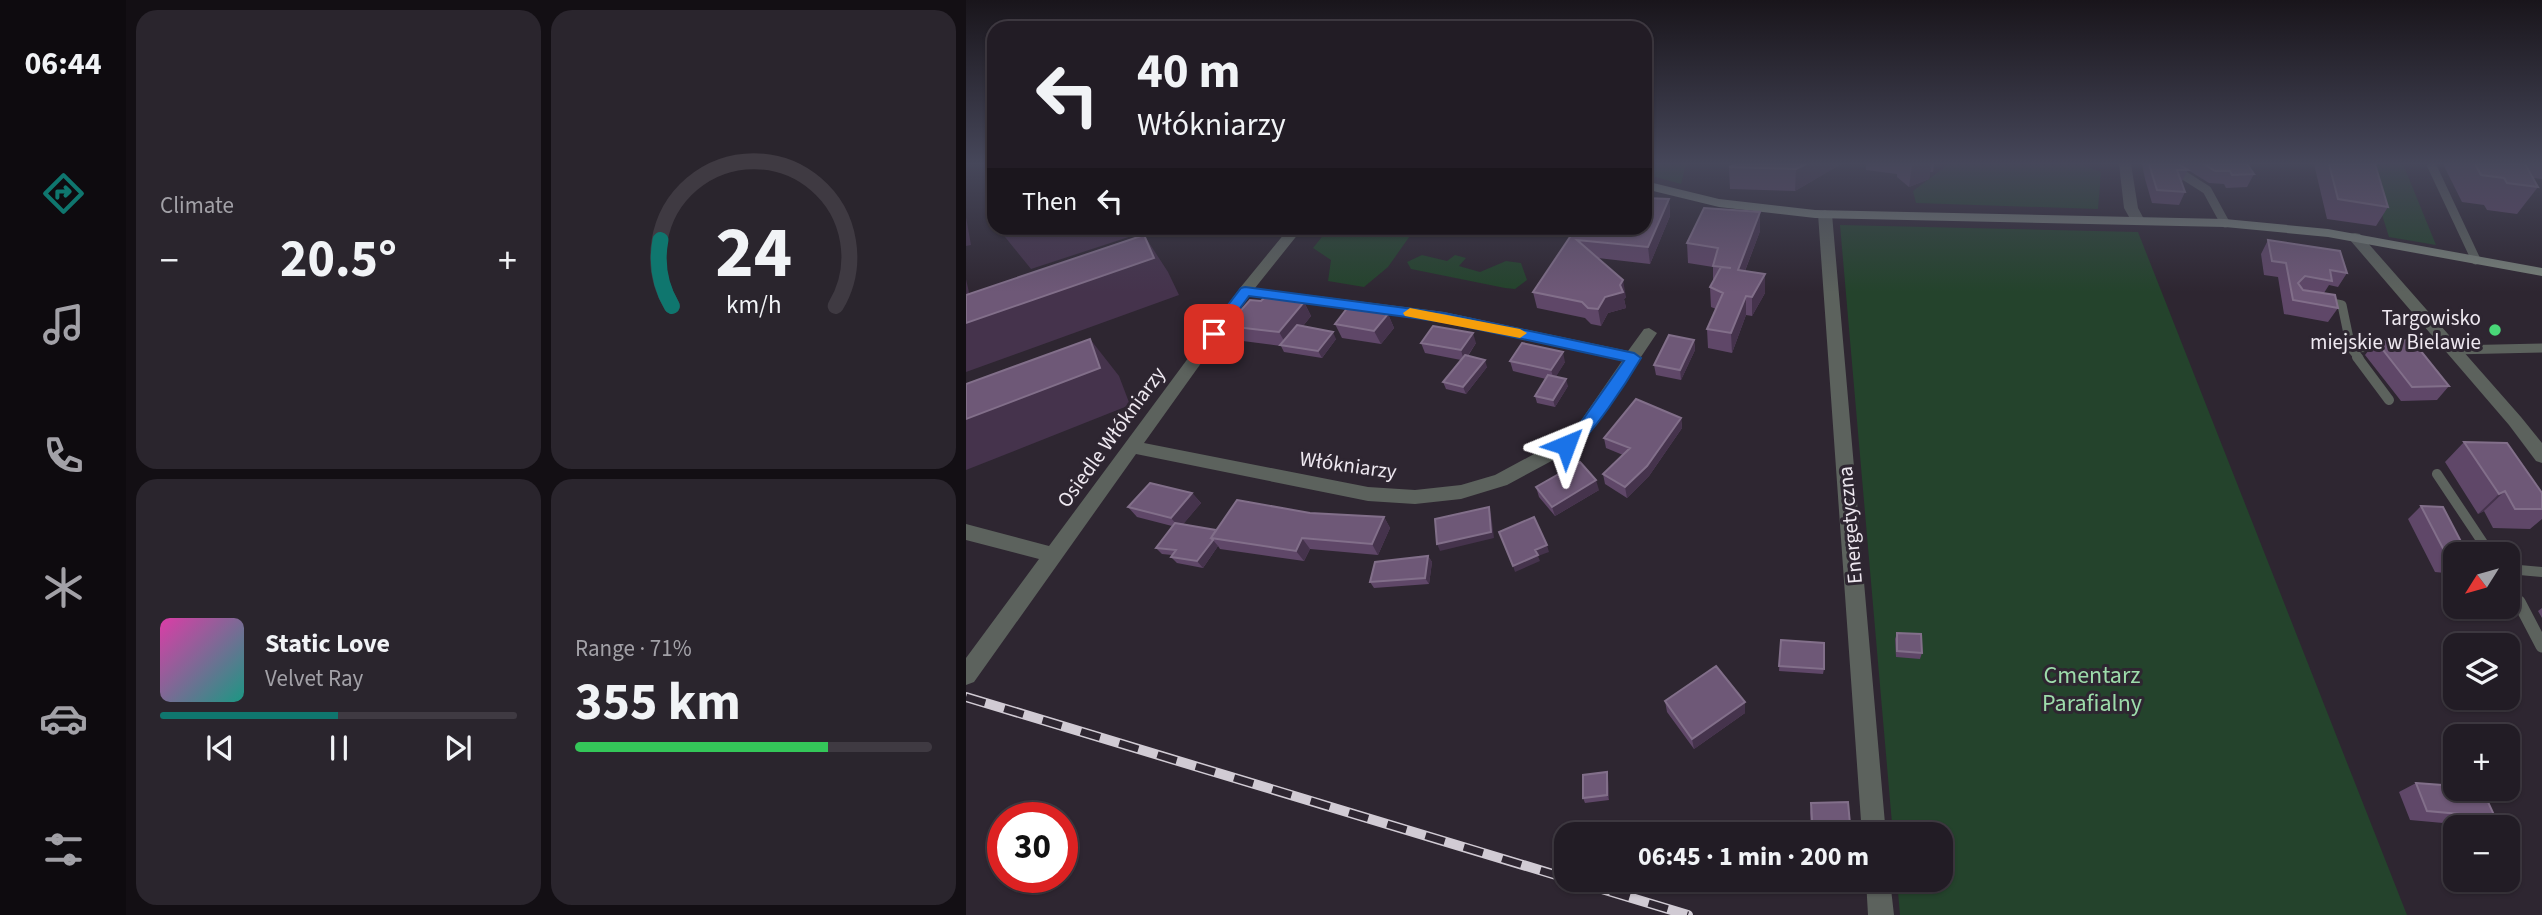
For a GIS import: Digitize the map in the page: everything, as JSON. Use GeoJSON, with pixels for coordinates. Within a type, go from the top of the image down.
{"type":"FeatureCollection","features":[{"type":"Feature","properties":{"kind":"street"},"geometry":{"type":"LineString","coordinates":[[1747,207],[1825,214],[2225,223],[2293,228],[2542,272]]}},
{"type":"Feature","properties":{"kind":"street"},"geometry":{"type":"LineString","coordinates":[[2131,207],[2138,221]]}},
{"type":"Feature","properties":{"kind":"street","name":"Energetyczna"},"geometry":{"type":"LineString","coordinates":[[1825,214],[1873,822]]}},
{"type":"Feature","properties":{"kind":"street","name":"Osiedle Włókniarzy"},"geometry":{"type":"LineString","coordinates":[[966,676],[1245,291],[1290,235]]}},
{"type":"Feature","properties":{"kind":"street"},"geometry":{"type":"LineString","coordinates":[[2355,237],[2515,421],[2542,456]]}},
{"type":"Feature","properties":{"kind":"street"},"geometry":{"type":"LineString","coordinates":[[1245,291],[1444,317],[1634,358]]}},
{"type":"Feature","properties":{"kind":"street","name":"Włókniarzy"},"geometry":{"type":"LineString","coordinates":[[1132,447],[1368,494],[1415,496],[1461,492],[1501,480],[1566,445],[1586,426],[1649,333]]}},
{"type":"Feature","properties":{"kind":"street"},"geometry":{"type":"LineString","coordinates":[[966,532],[1052,555]]}},
{"type":"Feature","properties":{"kind":"street"},"geometry":{"type":"LineString","coordinates":[[1879,892],[1881,915]]}},
{"type":"Feature","properties":{"kind":"lane"},"geometry":{"type":"LineString","coordinates":[[2216,207],[2225,223]]}},
{"type":"Feature","properties":{"kind":"lane"},"geometry":{"type":"LineString","coordinates":[[2451,207],[2476,260]]}},
{"type":"Feature","properties":{"kind":"lane"},"geometry":{"type":"LineString","coordinates":[[2307,299],[2342,305],[2351,348],[2389,400]]}},
{"type":"Feature","properties":{"kind":"lane"},"geometry":{"type":"LineString","coordinates":[[2351,348],[2542,348]]}},
{"type":"Feature","properties":{"kind":"lane"},"geometry":{"type":"LineString","coordinates":[[2437,474],[2482,542]]}},
{"type":"Feature","properties":{"kind":"lane"},"geometry":{"type":"LineString","coordinates":[[2520,570],[2542,572]]}},
{"type":"Feature","properties":{"kind":"lane"},"geometry":{"type":"LineString","coordinates":[[2520,605],[2542,646]]}},
{"type":"Feature","properties":{"kind":"green space"},"geometry":{"type":"Polygon","coordinates":[[[2028,207],[2098,207],[2098,209],[2028,207]]]}},
{"type":"Feature","properties":{"kind":"green space"},"geometry":{"type":"Polygon","coordinates":[[[2379,207],[2420,207],[2436,245],[2389,237],[2379,207]]]}},
{"type":"Feature","properties":{"kind":"green space","name":"Cmentarz Parafialny"},"geometry":{"type":"Polygon","coordinates":[[[1840,225],[2138,232],[2407,915],[1900,915],[1898,892],[1953,892],[1953,822],[1892,822],[1840,225]]]}},
{"type":"Feature","properties":{"kind":"green space"},"geometry":{"type":"Polygon","coordinates":[[[1323,235],[1411,235],[1388,267],[1364,287],[1328,281],[1331,260],[1313,248],[1323,235]]]}},
{"type":"Feature","properties":{"kind":"green space"},"geometry":{"type":"Polygon","coordinates":[[[1422,255],[1447,261],[1455,255],[1466,258],[1459,266],[1480,272],[1506,261],[1521,263],[1527,280],[1515,289],[1411,269],[1407,262],[1422,255]]]}},
{"type":"Feature","properties":{"kind":"building"},"geometry":{"type":"Polygon","coordinates":[[[1652,207],[1666,207],[1648,247],[1577,240],[1623,280],[1620,285],[1623,292],[1605,297],[1598,309],[1588,308],[1582,302],[1533,292],[1571,235],[1652,235],[1652,207]]]}},
{"type":"Feature","properties":{"kind":"building"},"geometry":{"type":"Polygon","coordinates":[[[1704,208],[1760,212],[1738,270],[1765,274],[1752,297],[1746,296],[1731,333],[1707,329],[1723,293],[1710,287],[1721,267],[1731,268],[1713,266],[1718,248],[1687,243],[1704,208]]]}},
{"type":"Feature","properties":{"kind":"building"},"geometry":{"type":"Polygon","coordinates":[[[1144,235],[1154,258],[966,323],[966,295],[1144,235]]]}},
{"type":"Feature","properties":{"kind":"building"},"geometry":{"type":"Polygon","coordinates":[[[2268,240],[2340,251],[2347,273],[2330,270],[2332,281],[2305,276],[2298,283],[2303,290],[2335,295],[2338,308],[2293,300],[2286,263],[2272,261],[2268,240]]]}},
{"type":"Feature","properties":{"kind":"building"},"geometry":{"type":"Polygon","coordinates":[[[1265,297],[1304,302],[1279,332],[1227,326],[1250,300],[1261,301],[1265,297]]]}},
{"type":"Feature","properties":{"kind":"building"},"geometry":{"type":"Polygon","coordinates":[[[1348,307],[1388,314],[1374,331],[1335,324],[1348,307]]]}},
{"type":"Feature","properties":{"kind":"building"},"geometry":{"type":"Polygon","coordinates":[[[1297,325],[1333,332],[1318,351],[1280,345],[1297,325]]]}},
{"type":"Feature","properties":{"kind":"building"},"geometry":{"type":"Polygon","coordinates":[[[1433,326],[1473,333],[1461,350],[1421,343],[1433,326]]]}},
{"type":"Feature","properties":{"kind":"building"},"geometry":{"type":"Polygon","coordinates":[[[1669,335],[1694,340],[1680,370],[1654,365],[1669,335]]]}},
{"type":"Feature","properties":{"kind":"building"},"geometry":{"type":"Polygon","coordinates":[[[1090,339],[1100,368],[966,419],[966,384],[1090,339]]]}},
{"type":"Feature","properties":{"kind":"building"},"geometry":{"type":"Polygon","coordinates":[[[2412,340],[2449,386],[2412,387],[2376,341],[2412,340]]]}},
{"type":"Feature","properties":{"kind":"building"},"geometry":{"type":"Polygon","coordinates":[[[1522,343],[1563,352],[1551,370],[1510,361],[1522,343]]]}},
{"type":"Feature","properties":{"kind":"building"},"geometry":{"type":"Polygon","coordinates":[[[1465,355],[1485,360],[1463,387],[1443,382],[1465,355]]]}},
{"type":"Feature","properties":{"kind":"building"},"geometry":{"type":"Polygon","coordinates":[[[1548,375],[1566,379],[1553,400],[1535,396],[1548,375]]]}},
{"type":"Feature","properties":{"kind":"building"},"geometry":{"type":"Polygon","coordinates":[[[1636,399],[1681,418],[1647,466],[1625,487],[1603,474],[1630,448],[1604,438],[1636,399]]]}},
{"type":"Feature","properties":{"kind":"building"},"geometry":{"type":"Polygon","coordinates":[[[2464,442],[2507,443],[2542,493],[2542,509],[2515,509],[2505,491],[2499,494],[2464,442]]]}},
{"type":"Feature","properties":{"kind":"building"},"geometry":{"type":"Polygon","coordinates":[[[1580,462],[1596,480],[1552,507],[1536,487],[1580,462]]]}},
{"type":"Feature","properties":{"kind":"building"},"geometry":{"type":"Polygon","coordinates":[[[1150,483],[1192,493],[1171,518],[1128,507],[1150,483]]]}},
{"type":"Feature","properties":{"kind":"building"},"geometry":{"type":"Polygon","coordinates":[[[1237,500],[1310,513],[1384,517],[1372,544],[1302,538],[1296,551],[1211,538],[1237,500]]]}},
{"type":"Feature","properties":{"kind":"building"},"geometry":{"type":"Polygon","coordinates":[[[2421,506],[2443,507],[2461,542],[2443,542],[2443,548],[2421,506]]]}},
{"type":"Feature","properties":{"kind":"building"},"geometry":{"type":"Polygon","coordinates":[[[1489,507],[1491,532],[1437,544],[1435,519],[1489,507]]]}},
{"type":"Feature","properties":{"kind":"building"},"geometry":{"type":"Polygon","coordinates":[[[1534,517],[1547,545],[1535,550],[1538,555],[1513,566],[1499,532],[1534,517]]]}},
{"type":"Feature","properties":{"kind":"building"},"geometry":{"type":"Polygon","coordinates":[[[1175,523],[1216,530],[1211,538],[1213,540],[1197,561],[1171,557],[1176,550],[1156,548],[1175,523]]]}},
{"type":"Feature","properties":{"kind":"building"},"geometry":{"type":"Polygon","coordinates":[[[1428,556],[1425,578],[1370,582],[1375,562],[1428,556]]]}},
{"type":"Feature","properties":{"kind":"building"},"geometry":{"type":"Polygon","coordinates":[[[1897,633],[1921,634],[1922,653],[1897,651],[1897,633]]]}},
{"type":"Feature","properties":{"kind":"building"},"geometry":{"type":"Polygon","coordinates":[[[1781,640],[1824,643],[1824,669],[1779,666],[1781,640]]]}},
{"type":"Feature","properties":{"kind":"building"},"geometry":{"type":"Polygon","coordinates":[[[1716,666],[1745,702],[1692,739],[1665,701],[1716,666]]]}},
{"type":"Feature","properties":{"kind":"building"},"geometry":{"type":"Polygon","coordinates":[[[1607,772],[1607,795],[1583,798],[1583,775],[1607,772]]]}},
{"type":"Feature","properties":{"kind":"building"},"geometry":{"type":"Polygon","coordinates":[[[2416,783],[2443,785],[2443,801],[2488,801],[2494,815],[2472,815],[2427,811],[2416,783]]]}},
{"type":"Feature","properties":{"kind":"building"},"geometry":{"type":"Polygon","coordinates":[[[1848,802],[1850,822],[1812,822],[1811,803],[1848,802]]]}},
{"type":"Feature","properties":{"kind":"railway"},"geometry":{"type":"LineString","coordinates":[[966,697],[1554,874]]}},
{"type":"Feature","properties":{"kind":"railway"},"geometry":{"type":"LineString","coordinates":[[1612,892],[1688,915]]}},
{"type":"Feature","properties":{"kind":"slow traffic"},"geometry":{"type":"LineString","coordinates":[[1410,313],[1444,317],[1520,333]]}},
{"type":"Feature","properties":{"kind":"place","name":"Targowisko miejskie w Bielawie"},"geometry":{"type":"Point","coordinates":[2495,330]}},
{"type":"Feature","properties":{"kind":"route"},"geometry":{"type":"LineString","coordinates":[[1214,334],[1245,291],[1444,317],[1634,358],[1586,426],[1566,445]]}}]}
